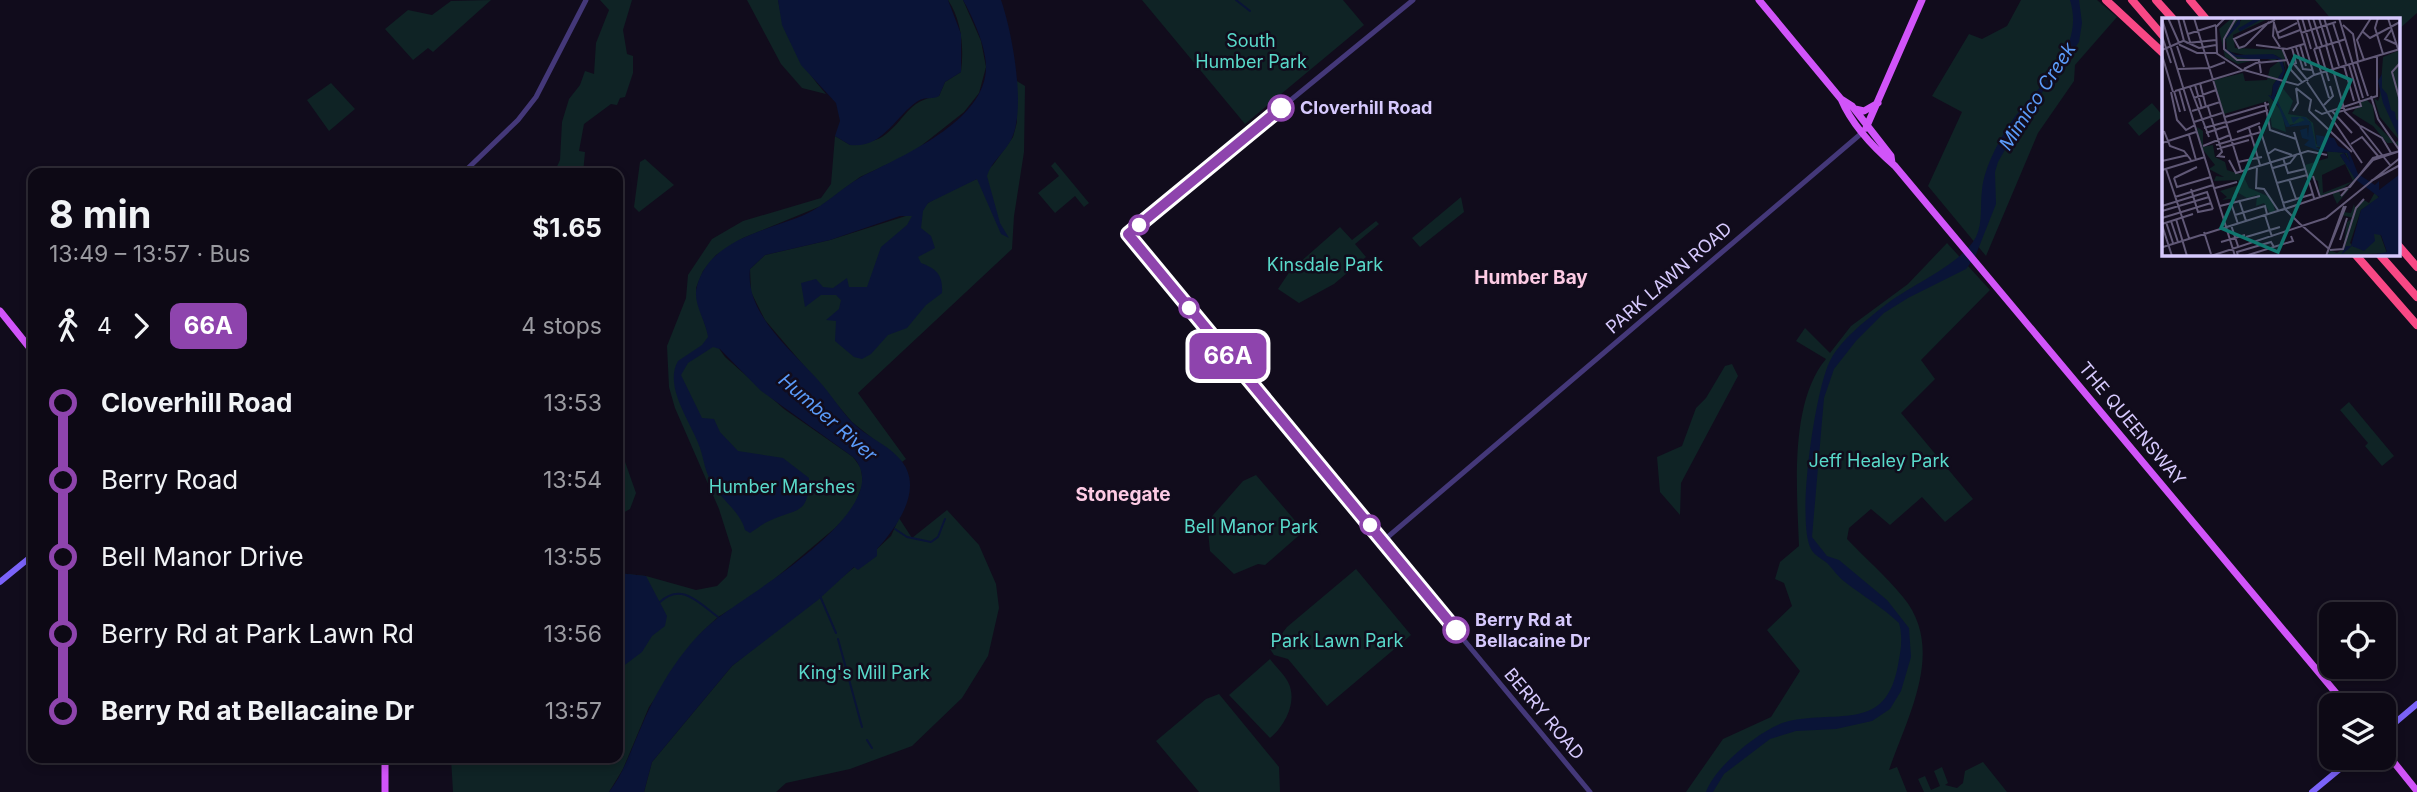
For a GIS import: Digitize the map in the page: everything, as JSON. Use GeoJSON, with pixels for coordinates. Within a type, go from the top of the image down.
{"type":"FeatureCollection","features":[{"type":"Feature","properties":{"kind":"highway"},"geometry":{"type":"LineString","coordinates":[[2106,0],[2162,52]]}},
{"type":"Feature","properties":{"kind":"highway"},"geometry":{"type":"LineString","coordinates":[[2132,0],[2162,35]]}},
{"type":"Feature","properties":{"kind":"highway"},"geometry":{"type":"LineString","coordinates":[[2156,0],[2172,18]]}},
{"type":"Feature","properties":{"kind":"highway"},"geometry":{"type":"LineString","coordinates":[[2189,0],[2205,18]]}},
{"type":"Feature","properties":{"kind":"highway"},"geometry":{"type":"LineString","coordinates":[[2400,246],[2417,267]]}},
{"type":"Feature","properties":{"kind":"highway"},"geometry":{"type":"LineString","coordinates":[[2357,256],[2417,325]]}},
{"type":"Feature","properties":{"kind":"highway"},"geometry":{"type":"LineString","coordinates":[[2381,256],[2417,297]]}},
{"type":"Feature","properties":{"kind":"main road","name":"THE QUEENSWAY"},"geometry":{"type":"LineString","coordinates":[[1759,0],[1842,99],[1852,106],[1865,129]]}},
{"type":"Feature","properties":{"kind":"main road","name":"PARK LAWN ROAD"},"geometry":{"type":"LineString","coordinates":[[1865,129],[1879,103],[1922,0]]}},
{"type":"Feature","properties":{"kind":"main road","name":"THE QUEENSWAY"},"geometry":{"type":"LineString","coordinates":[[1842,99],[1847,111],[1891,156],[1892,163],[2336,693]]}},
{"type":"Feature","properties":{"kind":"main road"},"geometry":{"type":"LineString","coordinates":[[1852,106],[1864,111],[1879,103]]}},
{"type":"Feature","properties":{"kind":"main road"},"geometry":{"type":"LineString","coordinates":[[0,311],[28,346]]}},
{"type":"Feature","properties":{"kind":"main road"},"geometry":{"type":"LineString","coordinates":[[0,582],[28,559]]}},
{"type":"Feature","properties":{"kind":"main road"},"geometry":{"type":"LineString","coordinates":[[2396,722],[2417,704]]}},
{"type":"Feature","properties":{"kind":"main road"},"geometry":{"type":"LineString","coordinates":[[385,763],[385,792]]}},
{"type":"Feature","properties":{"kind":"main road"},"geometry":{"type":"LineString","coordinates":[[2396,765],[2417,791]]}},
{"type":"Feature","properties":{"kind":"main road"},"geometry":{"type":"LineString","coordinates":[[2312,792],[2339,770]]}},
{"type":"Feature","properties":{"kind":"street"},"geometry":{"type":"LineString","coordinates":[[468,168],[518,120],[536,97],[586,0]]}},
{"type":"Feature","properties":{"kind":"street","name":"BERRY ROAD"},"geometry":{"type":"LineString","coordinates":[[1413,0],[1128,234],[1590,792]]}},
{"type":"Feature","properties":{"kind":"street","name":"PARK LAWN ROAD"},"geometry":{"type":"LineString","coordinates":[[1383,541],[1865,129]]}},
{"type":"Feature","properties":{"kind":"green space"},"geometry":{"type":"Polygon","coordinates":[[[491,0],[433,52],[428,48],[413,60],[385,29],[408,10],[432,15],[451,1],[491,0]]]}},
{"type":"Feature","properties":{"kind":"green space"},"geometry":{"type":"Polygon","coordinates":[[[600,0],[632,0],[623,30],[627,54],[633,56],[633,73],[625,97],[620,98],[617,105],[611,104],[584,124],[579,151],[585,152],[583,168],[556,168],[560,160],[562,122],[569,99],[580,85],[585,71],[594,74],[596,43],[609,10],[600,0]]]}},
{"type":"Feature","properties":{"kind":"green space"},"geometry":{"type":"Polygon","coordinates":[[[747,0],[778,0],[795,50],[826,94],[802,88],[781,64],[747,0]]]}},
{"type":"Feature","properties":{"kind":"green space","name":"Humber Marshes"},"geometry":{"type":"Polygon","coordinates":[[[948,0],[963,0],[981,41],[986,67],[979,93],[964,112],[912,153],[860,177],[821,206],[743,238],[716,255],[703,271],[696,288],[708,333],[725,357],[784,409],[853,457],[861,468],[863,484],[852,511],[758,593],[718,617],[700,634],[649,707],[623,769],[609,792],[453,792],[451,763],[623,763],[623,574],[646,576],[696,590],[717,586],[727,576],[732,550],[719,509],[675,408],[669,387],[667,346],[686,298],[688,275],[712,239],[743,221],[821,198],[831,184],[835,136],[850,145],[879,139],[913,107],[928,98],[939,96],[945,82],[961,72],[962,44],[953,8],[948,0]]]}},
{"type":"Feature","properties":{"kind":"green space","name":"South Humber Park"},"geometry":{"type":"Polygon","coordinates":[[[1142,0],[1343,0],[1364,25],[1245,124],[1142,0]]]}},
{"type":"Feature","properties":{"kind":"green space"},"geometry":{"type":"Polygon","coordinates":[[[2021,0],[2097,0],[2117,17],[2075,65],[2074,81],[2038,133],[1986,256],[1928,186],[1962,112],[1932,96],[1969,34],[1982,39],[2007,26],[2021,0]]]}},
{"type":"Feature","properties":{"kind":"green space"},"geometry":{"type":"Polygon","coordinates":[[[2315,0],[2417,0],[2417,13],[2400,28],[2400,18],[2330,18],[2315,0]]]}},
{"type":"Feature","properties":{"kind":"green space","name":"Humber Marshes"},"geometry":{"type":"Polygon","coordinates":[[[1015,80],[1025,86],[1024,152],[1012,249],[858,393],[906,459],[902,462],[852,422],[765,320],[751,292],[750,269],[765,255],[830,240],[909,215],[949,190],[977,179],[993,165],[1013,137],[1017,122],[1015,80]]]}},
{"type":"Feature","properties":{"kind":"green space"},"geometry":{"type":"Polygon","coordinates":[[[331,83],[355,109],[329,131],[307,100],[331,83]]]}},
{"type":"Feature","properties":{"kind":"green space"},"geometry":{"type":"Polygon","coordinates":[[[2152,103],[2162,115],[2139,136],[2128,123],[2152,103]]]}},
{"type":"Feature","properties":{"kind":"green space"},"geometry":{"type":"Polygon","coordinates":[[[645,159],[674,185],[639,212],[634,207],[640,162],[645,159]]]}},
{"type":"Feature","properties":{"kind":"green space"},"geometry":{"type":"Polygon","coordinates":[[[1055,162],[1089,203],[1084,207],[1075,196],[1055,213],[1038,193],[1059,176],[1051,166],[1055,162]]]}},
{"type":"Feature","properties":{"kind":"green space"},"geometry":{"type":"Polygon","coordinates":[[[1461,197],[1464,212],[1420,247],[1412,238],[1461,197]]]}},
{"type":"Feature","properties":{"kind":"green space","name":"Kinsdale Park"},"geometry":{"type":"Polygon","coordinates":[[[1376,221],[1379,224],[1355,244],[1366,257],[1334,284],[1299,303],[1278,289],[1290,271],[1340,227],[1352,240],[1376,221]]]}},
{"type":"Feature","properties":{"kind":"green space","name":"Jeff Healey Park"},"geometry":{"type":"Polygon","coordinates":[[[1947,243],[1990,290],[1921,360],[1935,379],[1901,413],[1973,499],[1945,522],[1922,497],[1890,525],[1871,509],[1849,528],[1847,539],[1903,597],[1916,617],[1922,638],[1919,682],[1889,770],[1897,767],[1907,792],[1686,792],[1723,739],[1771,717],[1800,671],[1767,630],[1792,606],[1784,583],[1775,579],[1780,562],[1799,546],[1797,474],[1801,423],[1814,377],[1826,359],[1796,341],[1805,328],[1830,353],[1851,326],[1908,284],[1947,243]]]}},
{"type":"Feature","properties":{"kind":"green space"},"geometry":{"type":"Polygon","coordinates":[[[1732,364],[1738,376],[1681,483],[1680,515],[1660,492],[1657,457],[1682,446],[1696,408],[1706,398],[1725,366],[1732,364]]]}},
{"type":"Feature","properties":{"kind":"green space"},"geometry":{"type":"Polygon","coordinates":[[[2349,402],[2394,456],[2382,466],[2365,446],[2368,443],[2340,410],[2349,402]]]}},
{"type":"Feature","properties":{"kind":"green space"},"geometry":{"type":"Polygon","coordinates":[[[623,456],[636,493],[630,509],[623,513],[623,456]]]}},
{"type":"Feature","properties":{"kind":"green space","name":"Bell Manor Park"},"geometry":{"type":"Polygon","coordinates":[[[1256,475],[1304,531],[1265,565],[1258,564],[1234,574],[1210,551],[1207,522],[1243,481],[1256,475]]]}},
{"type":"Feature","properties":{"kind":"green space","name":"King's Mill Park"},"geometry":{"type":"Polygon","coordinates":[[[947,510],[979,545],[996,584],[999,608],[988,656],[962,698],[912,746],[850,769],[786,783],[776,792],[644,792],[652,762],[732,666],[877,549],[891,536],[899,518],[912,538],[947,510]]]}},
{"type":"Feature","properties":{"kind":"green space","name":"Park Lawn Park"},"geometry":{"type":"Polygon","coordinates":[[[1356,569],[1411,635],[1327,706],[1288,659],[1274,655],[1270,649],[1287,627],[1356,569]]]}},
{"type":"Feature","properties":{"kind":"green space"},"geometry":{"type":"Polygon","coordinates":[[[1270,659],[1288,682],[1292,697],[1285,720],[1270,738],[1229,695],[1270,659]]]}},
{"type":"Feature","properties":{"kind":"green space"},"geometry":{"type":"Polygon","coordinates":[[[1219,694],[1279,767],[1280,792],[1199,792],[1156,741],[1206,699],[1219,694]]]}},
{"type":"Feature","properties":{"kind":"green space"},"geometry":{"type":"Polygon","coordinates":[[[1983,762],[2007,792],[1924,792],[1918,779],[1925,776],[1931,790],[1940,786],[1934,771],[1942,767],[1948,783],[1945,785],[1957,788],[1963,783],[1965,771],[1983,762]]]}},
{"type":"Feature","properties":{"kind":"water"},"geometry":{"type":"Polygon","coordinates":[[[778,0],[948,0],[961,34],[961,72],[945,82],[939,96],[918,101],[880,137],[861,145],[850,145],[835,136],[840,121],[836,103],[801,65],[782,25],[778,0]]]}},
{"type":"Feature","properties":{"kind":"water","name":"Humber River"},"geometry":{"type":"Polygon","coordinates":[[[963,0],[1001,0],[1013,50],[1018,91],[1016,127],[1011,140],[991,166],[987,176],[1000,223],[1009,238],[1001,234],[977,179],[928,203],[923,211],[921,228],[931,236],[935,248],[918,257],[921,263],[938,274],[942,293],[926,305],[907,328],[888,335],[871,354],[862,359],[854,357],[835,341],[836,321],[826,320],[839,309],[841,300],[836,295],[821,295],[805,307],[801,283],[816,279],[823,287],[833,288],[847,278],[849,287],[867,287],[881,247],[907,225],[912,216],[900,216],[830,240],[765,255],[750,269],[750,285],[755,301],[772,330],[851,421],[893,452],[906,468],[910,481],[906,506],[877,549],[877,556],[858,570],[854,567],[818,600],[732,666],[652,762],[644,792],[609,792],[656,696],[684,652],[719,617],[788,568],[840,523],[857,499],[862,477],[853,457],[760,390],[720,349],[713,347],[688,363],[681,375],[702,418],[714,419],[720,432],[738,451],[783,458],[809,478],[807,499],[799,509],[766,522],[750,533],[745,530],[739,517],[710,479],[696,438],[680,405],[674,382],[678,361],[702,345],[708,337],[696,299],[697,286],[704,270],[714,257],[727,247],[757,232],[812,211],[854,181],[919,147],[958,120],[973,103],[983,85],[986,65],[981,40],[963,0]]]}},
{"type":"Feature","properties":{"kind":"water","name":"Mimico Creek"},"geometry":{"type":"Polygon","coordinates":[[[2070,0],[2079,0],[2082,23],[2079,42],[2022,120],[1998,162],[1995,172],[1996,204],[1975,257],[1966,269],[1884,313],[1856,341],[1834,369],[1824,398],[1812,537],[1827,556],[1839,560],[1887,600],[1909,628],[1911,657],[1901,691],[1890,709],[1872,721],[1836,729],[1796,731],[1770,739],[1724,774],[1713,792],[1706,792],[1729,760],[1766,731],[1789,721],[1858,714],[1872,709],[1883,700],[1892,686],[1901,649],[1899,623],[1842,580],[1814,553],[1807,534],[1806,486],[1818,401],[1833,355],[1853,332],[1895,298],[1959,257],[1976,237],[1983,181],[1999,143],[2014,118],[2048,78],[2066,50],[2073,18],[2070,0]]]}},
{"type":"Feature","properties":{"kind":"water"},"geometry":{"type":"Polygon","coordinates":[[[623,574],[646,576],[667,616],[665,626],[652,636],[642,652],[623,666],[623,574]]]}},
{"type":"Feature","properties":{"kind":"waterway"},"geometry":{"type":"LineString","coordinates":[[1236,0],[1250,11]]}},
{"type":"Feature","properties":{"kind":"waterway"},"geometry":{"type":"LineString","coordinates":[[895,529],[907,537],[931,542],[938,537],[945,519]]}},
{"type":"Feature","properties":{"kind":"waterway"},"geometry":{"type":"LineString","coordinates":[[660,602],[668,596],[682,594],[696,600],[718,617]]}},
{"type":"Feature","properties":{"kind":"waterway"},"geometry":{"type":"LineString","coordinates":[[820,596],[836,633]]}},
{"type":"Feature","properties":{"kind":"waterway"},"geometry":{"type":"LineString","coordinates":[[838,639],[862,727]]}},
{"type":"Feature","properties":{"kind":"waterway"},"geometry":{"type":"LineString","coordinates":[[867,740],[872,748]]}},
{"type":"Feature","properties":{"kind":"bus line","name":"66A"},"geometry":{"type":"LineString","coordinates":[[1281,108],[1128,234],[1456,630]]}},
{"type":"Feature","properties":{"kind":"place","name":"Cloverhill Road"},"geometry":{"type":"Point","coordinates":[1281,108]}},
{"type":"Feature","properties":{"kind":"place","name":"Berry Rd at Bellacaine Dr"},"geometry":{"type":"Point","coordinates":[1456,630]}},
{"type":"Feature","properties":{"kind":"district","name":"Humber Bay"},"geometry":{"type":"Point","coordinates":[1531,277]}},
{"type":"Feature","properties":{"kind":"district","name":"Stonegate"},"geometry":{"type":"Point","coordinates":[1123,494]}}]}
